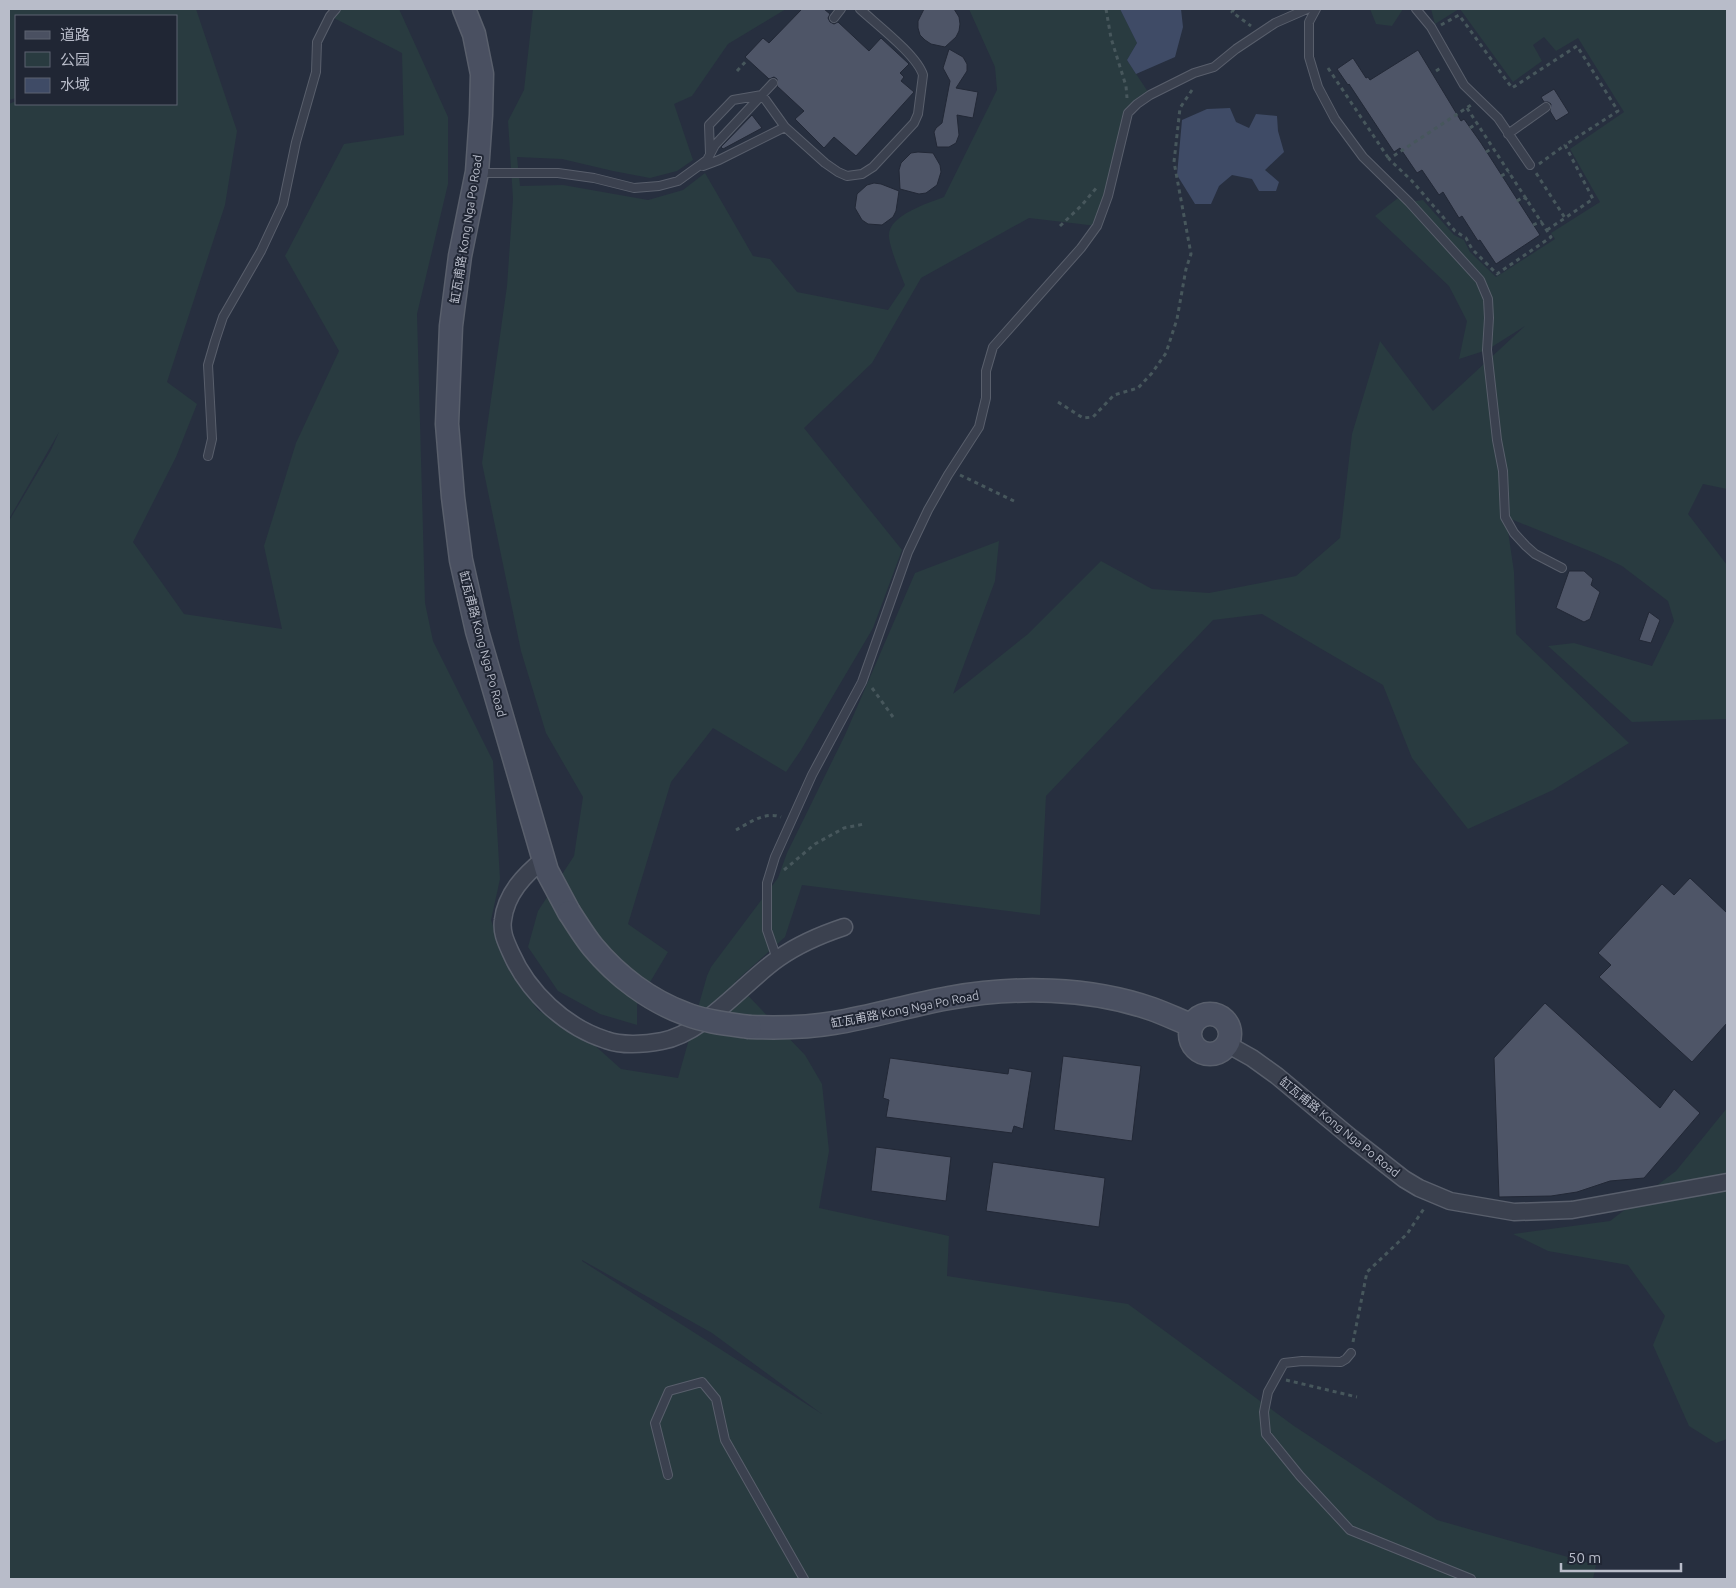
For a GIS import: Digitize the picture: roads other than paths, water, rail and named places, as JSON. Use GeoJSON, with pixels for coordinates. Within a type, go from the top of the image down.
{"type":"FeatureCollection","features":[{"type":"Feature","properties":{"kind":"street","name":"缸瓦甫路 Kong Nga Po Road"},"geometry":{"type":"LineString","coordinates":[[464,9],[474,34],[482,74],[477,172],[460,256],[451,326],[448,424],[453,497],[461,560],[477,630],[547,871],[569,912],[592,947],[620,975],[662,1004],[686,1014],[711,1021],[750,1027],[815,1026],[948,998],[976,994],[1030,991],[1069,993],[1106,998],[1152,1009],[1191,1025],[1190,1040],[1197,1050],[1203,1053],[1215,1054],[1227,1044],[1252,1058],[1404,1179],[1450,1201],[1514,1212],[1572,1210],[1727,1182]]}},
{"type":"Feature","properties":{"kind":"street"},"geometry":{"type":"LineString","coordinates":[[544,859],[521,880],[509,898],[503,921],[504,937],[515,964],[549,1007],[575,1025],[607,1041],[633,1044],[662,1041],[677,1037],[696,1026],[777,959],[801,944],[844,927]]}},
{"type":"Feature","properties":{"kind":"lane"},"geometry":{"type":"LineString","coordinates":[[208,456],[212,439],[208,365],[224,317],[261,251],[283,204],[296,142],[316,72],[317,42],[330,16],[336,9]]}},
{"type":"Feature","properties":{"kind":"lane"},"geometry":{"type":"LineString","coordinates":[[834,18],[841,9]]}},
{"type":"Feature","properties":{"kind":"lane"},"geometry":{"type":"LineString","coordinates":[[762,95],[785,127],[825,163],[838,172],[848,176],[862,174],[873,167],[914,123],[918,114],[923,75],[913,59],[860,9]]}},
{"type":"Feature","properties":{"kind":"lane"},"geometry":{"type":"LineString","coordinates":[[777,959],[768,930],[767,883],[775,857],[812,775],[862,682],[908,552],[948,475],[979,427],[986,398],[986,371],[993,347],[1081,248],[1097,226],[1108,196],[1128,113],[1137,104],[1162,88],[1194,73],[1212,68],[1275,23],[1307,9]]}},
{"type":"Feature","properties":{"kind":"lane"},"geometry":{"type":"LineString","coordinates":[[1316,9],[1309,22],[1308,57],[1318,87],[1335,119],[1363,157],[1409,202],[1480,280],[1488,299],[1487,350],[1497,440],[1503,471],[1506,517],[1514,533],[1526,546],[1535,554],[1562,568]]}},
{"type":"Feature","properties":{"kind":"lane"},"geometry":{"type":"LineString","coordinates":[[1416,9],[1430,27],[1464,85],[1498,118],[1531,167]]}},
{"type":"Feature","properties":{"kind":"lane"},"geometry":{"type":"LineString","coordinates":[[477,172],[558,173],[594,178],[634,188],[658,186],[678,181],[707,160],[715,144],[773,83]]}},
{"type":"Feature","properties":{"kind":"lane"},"geometry":{"type":"LineString","coordinates":[[710,154],[709,125],[733,100],[762,95]]}},
{"type":"Feature","properties":{"kind":"lane"},"geometry":{"type":"LineString","coordinates":[[1508,134],[1546,107]]}},
{"type":"Feature","properties":{"kind":"lane"},"geometry":{"type":"LineString","coordinates":[[698,168],[719,160],[785,127]]}},
{"type":"Feature","properties":{"kind":"lane"},"geometry":{"type":"LineString","coordinates":[[1351,1353],[1341,1362],[1302,1361],[1284,1363],[1268,1392],[1264,1412],[1266,1434],[1300,1476],[1350,1530],[1471,1579]]}},
{"type":"Feature","properties":{"kind":"lane"},"geometry":{"type":"LineString","coordinates":[[668,1475],[655,1423],[669,1391],[702,1382],[716,1399],[725,1440],[804,1579]]}},
{"type":"Feature","properties":{"kind":"water"},"geometry":{"type":"Polygon","coordinates":[[[1120,9],[1181,9],[1183,27],[1175,57],[1136,74],[1127,60],[1137,43],[1120,9]]]}},
{"type":"Feature","properties":{"kind":"water"},"geometry":{"type":"Polygon","coordinates":[[[1230,108],[1236,122],[1249,128],[1256,114],[1277,116],[1278,131],[1284,152],[1265,170],[1279,182],[1276,191],[1259,191],[1252,179],[1232,175],[1219,186],[1211,204],[1195,204],[1177,175],[1182,120],[1207,109],[1230,108]]]}}]}
